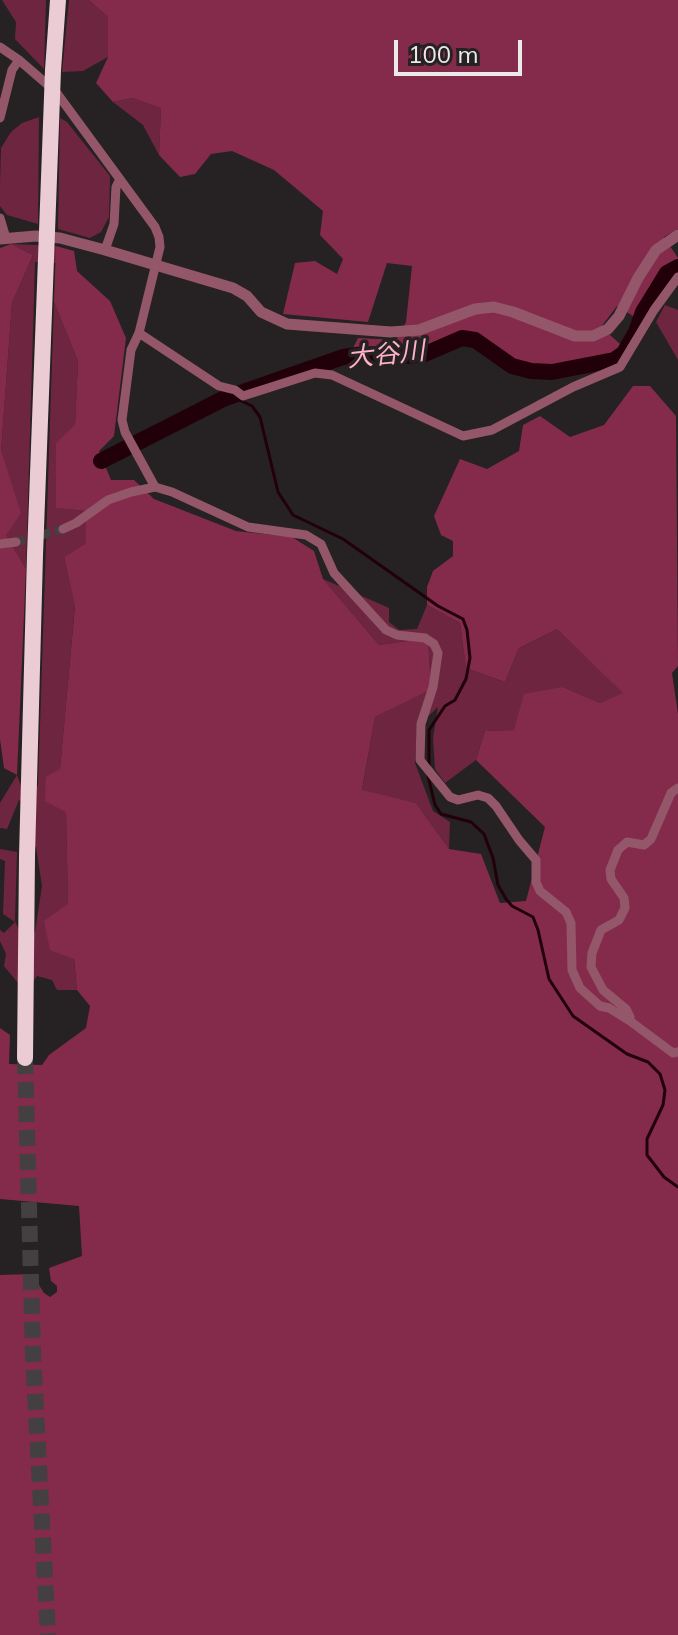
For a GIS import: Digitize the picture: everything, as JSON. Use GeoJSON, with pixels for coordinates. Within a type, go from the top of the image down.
{"type":"FeatureCollection","features":[{"type":"Feature","properties":{"kind":"highway"},"geometry":{"type":"LineString","coordinates":[[25,1058],[29,785],[51,117],[58,0]]}},
{"type":"Feature","properties":{"kind":"street"},"geometry":{"type":"LineString","coordinates":[[0,47],[56,92],[155,227],[160,247],[139,333],[131,350],[122,420],[155,487]]}},
{"type":"Feature","properties":{"kind":"street"},"geometry":{"type":"LineString","coordinates":[[0,118],[12,70],[19,60]]}},
{"type":"Feature","properties":{"kind":"street"},"geometry":{"type":"LineString","coordinates":[[105,250],[114,224],[116,187],[120,179]]}},
{"type":"Feature","properties":{"kind":"street"},"geometry":{"type":"LineString","coordinates":[[0,218],[3,238],[60,238],[233,288],[247,296],[261,312],[287,324],[391,332],[419,330],[475,309],[494,307],[575,336],[593,336],[608,329],[619,316],[656,250],[678,235]]}},
{"type":"Feature","properties":{"kind":"street"},"geometry":{"type":"LineString","coordinates":[[139,333],[219,386],[247,397],[315,373],[332,375],[463,436],[492,430],[573,387],[620,367],[678,277]]}},
{"type":"Feature","properties":{"kind":"street"},"geometry":{"type":"LineString","coordinates":[[63,529],[108,500],[155,487],[248,527],[306,535],[321,544],[334,573],[386,630],[397,635],[425,638],[434,644],[438,653],[433,687],[421,724],[420,760],[424,767],[450,797],[458,800],[478,795],[488,798],[536,860],[536,882],[540,891],[566,912],[571,923],[572,970],[580,988],[600,1006],[630,1021],[673,1053],[678,1052]]}},
{"type":"Feature","properties":{"kind":"street"},"geometry":{"type":"LineString","coordinates":[[0,544],[16,542]]}},
{"type":"Feature","properties":{"kind":"street"},"geometry":{"type":"LineString","coordinates":[[630,1021],[626,1009],[603,990],[591,967],[592,953],[601,930],[619,920],[625,908],[624,898],[611,879],[610,870],[618,850],[627,842],[644,845],[651,839],[671,793],[678,788]]}},
{"type":"Feature","properties":{"kind":"shaded area"},"geometry":{"type":"Polygon","coordinates":[[[2,0],[46,0],[44,69],[15,39],[16,22],[2,0]]]}},
{"type":"Feature","properties":{"kind":"shaded area"},"geometry":{"type":"Polygon","coordinates":[[[69,0],[89,0],[108,17],[108,57],[83,71],[62,72],[69,0]]]}},
{"type":"Feature","properties":{"kind":"shaded area"},"geometry":{"type":"Polygon","coordinates":[[[89,0],[678,0],[678,229],[664,237],[678,258],[678,265],[641,321],[617,306],[601,327],[628,351],[619,364],[551,368],[513,363],[477,338],[462,335],[428,351],[391,352],[353,348],[358,338],[396,340],[406,322],[412,266],[387,263],[368,322],[283,314],[295,263],[315,261],[337,274],[343,259],[320,235],[323,211],[274,170],[232,151],[211,154],[195,174],[180,177],[159,155],[161,108],[132,98],[113,102],[96,83],[108,57],[108,17],[89,0]]]}},
{"type":"Feature","properties":{"kind":"shaded area"},"geometry":{"type":"Polygon","coordinates":[[[132,98],[161,108],[159,155],[143,125],[113,102],[132,98]]]}},
{"type":"Feature","properties":{"kind":"shaded area"},"geometry":{"type":"Polygon","coordinates":[[[39,117],[38,224],[7,215],[0,206],[0,184],[1,148],[11,132],[22,123],[39,117]]]}},
{"type":"Feature","properties":{"kind":"shaded area"},"geometry":{"type":"Polygon","coordinates":[[[60,118],[67,122],[110,176],[109,217],[101,232],[90,238],[58,229],[60,118]]]}},
{"type":"Feature","properties":{"kind":"shaded area"},"geometry":{"type":"Polygon","coordinates":[[[11,244],[56,246],[56,263],[35,262],[26,569],[6,535],[1,452],[12,303],[33,255],[11,244]]]}},
{"type":"Feature","properties":{"kind":"shaded area"},"geometry":{"type":"Polygon","coordinates":[[[11,244],[33,255],[12,303],[1,451],[21,513],[6,535],[26,569],[17,775],[4,768],[0,739],[0,248],[11,244]]]}},
{"type":"Feature","properties":{"kind":"shaded area"},"geometry":{"type":"Polygon","coordinates":[[[56,246],[74,251],[77,271],[110,301],[126,338],[114,436],[99,451],[111,480],[134,480],[154,499],[236,531],[292,537],[314,551],[323,579],[379,645],[428,638],[431,689],[375,717],[362,790],[416,803],[449,849],[481,854],[500,903],[526,901],[545,827],[476,760],[485,731],[514,730],[524,694],[563,687],[600,703],[623,693],[557,629],[519,648],[505,682],[466,668],[460,623],[427,605],[427,587],[433,571],[453,556],[453,541],[441,535],[434,516],[460,459],[487,469],[519,451],[523,425],[540,416],[570,437],[604,425],[633,386],[650,386],[676,416],[678,666],[672,673],[678,714],[678,1635],[0,1635],[0,1275],[32,1274],[50,1297],[57,1292],[57,1286],[51,1281],[49,1268],[82,1256],[79,1206],[0,1199],[0,1028],[10,1035],[9,1064],[42,1065],[49,1055],[86,1028],[90,1006],[77,990],[74,959],[50,950],[44,921],[68,904],[66,812],[45,801],[46,777],[60,769],[75,606],[64,557],[86,543],[86,511],[56,508],[56,443],[75,425],[78,361],[54,302],[56,246]]]}},
{"type":"Feature","properties":{"kind":"shaded area"},"geometry":{"type":"Polygon","coordinates":[[[54,302],[78,361],[75,425],[57,508],[86,511],[86,543],[64,557],[75,605],[60,769],[66,812],[68,904],[77,990],[57,990],[52,980],[37,976],[33,982],[18,983],[4,966],[6,954],[0,941],[0,930],[4,933],[15,922],[3,914],[5,861],[0,859],[0,849],[17,852],[15,921],[20,932],[35,932],[42,886],[36,847],[22,844],[32,806],[19,800],[7,829],[0,828],[0,803],[17,775],[21,786],[38,786],[54,302]]]}},
{"type":"Feature","properties":{"kind":"shaded area"},"geometry":{"type":"Polygon","coordinates":[[[665,305],[678,310],[678,360],[656,322],[665,305]]]}},
{"type":"Feature","properties":{"kind":"shaded area"},"geometry":{"type":"Polygon","coordinates":[[[323,579],[389,608],[389,622],[399,630],[417,629],[427,605],[460,623],[466,668],[505,682],[519,648],[557,629],[624,693],[600,703],[563,687],[514,730],[485,731],[476,760],[445,783],[435,769],[433,738],[438,707],[417,727],[415,763],[433,811],[450,822],[449,849],[416,803],[362,791],[375,717],[431,688],[428,638],[379,645],[323,579]]]}},
{"type":"Feature","properties":{"kind":"waterway","name":"大谷川"},"geometry":{"type":"LineString","coordinates":[[101,461],[223,399],[343,357],[425,354],[462,338],[475,340],[512,366],[531,371],[552,372],[614,360],[624,353],[643,312],[667,273],[678,267]]}},
{"type":"Feature","properties":{"kind":"waterway"},"geometry":{"type":"LineString","coordinates":[[233,397],[252,406],[260,417],[278,492],[293,515],[343,539],[438,606],[463,619],[470,658],[466,679],[455,700],[445,706],[429,730],[429,765]]}},
{"type":"Feature","properties":{"kind":"waterway"},"geometry":{"type":"LineString","coordinates":[[428,776],[435,805],[441,814],[471,822],[484,834],[498,885],[512,906],[533,917],[549,979],[573,1016],[627,1054],[648,1062],[660,1074],[665,1090],[663,1105],[647,1139],[647,1155],[664,1177],[678,1187]]}},
{"type":"Feature","properties":{"kind":"tunnel"},"geometry":{"type":"LineString","coordinates":[[16,542],[63,529]]}},
{"type":"Feature","properties":{"kind":"tunnel"},"geometry":{"type":"LineString","coordinates":[[25,1058],[33,1355],[48,1635]]}}]}
